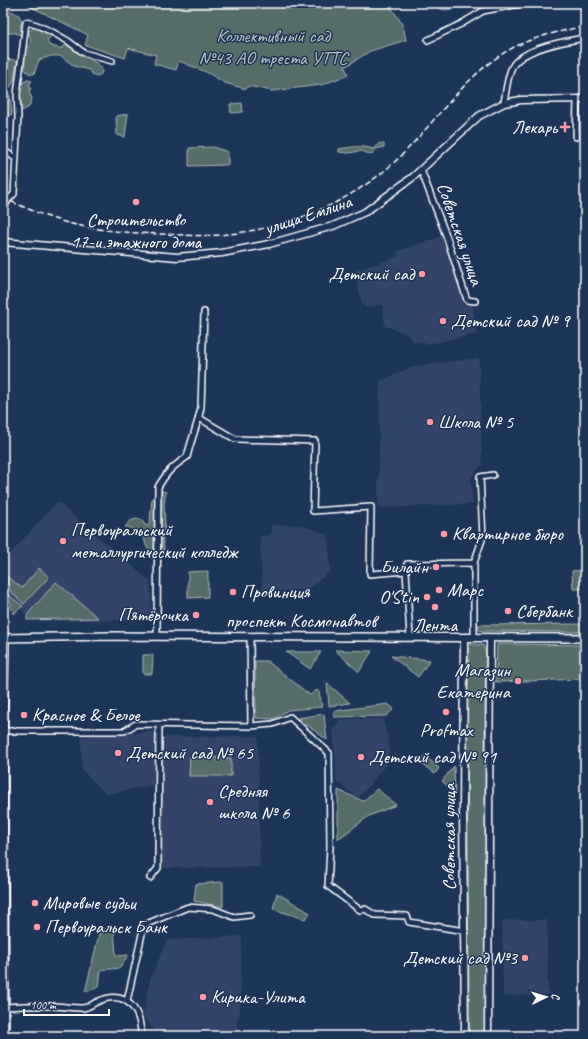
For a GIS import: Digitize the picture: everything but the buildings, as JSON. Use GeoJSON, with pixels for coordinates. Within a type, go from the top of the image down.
{"type":"FeatureCollection","features":[{"type":"Feature","properties":{"kind":"main road","name":"проспект Космонавтов"},"geometry":{"type":"LineString","coordinates":[[6,638],[69,636],[585,638]]}},
{"type":"Feature","properties":{"kind":"main road"},"geometry":{"type":"LineString","coordinates":[[5,1036],[3,731],[6,638]]}},
{"type":"Feature","properties":{"kind":"street"},"geometry":{"type":"LineString","coordinates":[[428,40],[483,12],[526,3]]}},
{"type":"Feature","properties":{"kind":"street"},"geometry":{"type":"LineString","coordinates":[[3,206],[5,206],[14,194],[18,117],[17,94],[26,22],[37,25],[57,35],[84,53],[112,61]]}},
{"type":"Feature","properties":{"kind":"street"},"geometry":{"type":"LineString","coordinates":[[504,103],[508,77],[513,65],[524,55],[555,43],[585,38]]}},
{"type":"Feature","properties":{"kind":"street","name":"улица Емлина"},"geometry":{"type":"LineString","coordinates":[[3,242],[177,257],[229,252],[269,244],[333,226],[355,218],[376,205],[421,170],[468,124],[479,116],[504,103],[515,100],[533,99],[585,99]]}},
{"type":"Feature","properties":{"kind":"street"},"geometry":{"type":"LineString","coordinates":[[576,137],[577,99]]}},
{"type":"Feature","properties":{"kind":"street"},"geometry":{"type":"LineString","coordinates":[[3,150],[15,158]]}},
{"type":"Feature","properties":{"kind":"street","name":"Советская улица"},"geometry":{"type":"LineString","coordinates":[[421,170],[447,238],[468,300],[475,302]]}},
{"type":"Feature","properties":{"kind":"street"},"geometry":{"type":"LineString","coordinates":[[157,636],[158,487],[165,475],[173,466],[187,457],[199,418],[204,312]]}},
{"type":"Feature","properties":{"kind":"street"},"geometry":{"type":"LineString","coordinates":[[199,418],[235,439],[315,441],[313,511],[370,507],[370,574],[406,571]]}},
{"type":"Feature","properties":{"kind":"street"},"geometry":{"type":"LineString","coordinates":[[474,638],[474,564],[483,537],[480,477],[493,475]]}},
{"type":"Feature","properties":{"kind":"street"},"geometry":{"type":"LineString","coordinates":[[410,637],[406,571],[407,564],[474,564]]}},
{"type":"Feature","properties":{"kind":"street"},"geometry":{"type":"LineString","coordinates":[[3,628],[6,638]]}},
{"type":"Feature","properties":{"kind":"street"},"geometry":{"type":"LineString","coordinates":[[250,636],[251,726]]}},
{"type":"Feature","properties":{"kind":"street","name":"Советская улица"},"geometry":{"type":"LineString","coordinates":[[464,638],[463,810],[465,1036]]}},
{"type":"Feature","properties":{"kind":"street","name":"Советская улица"},"geometry":{"type":"LineString","coordinates":[[488,1036],[490,638]]}},
{"type":"Feature","properties":{"kind":"street"},"geometry":{"type":"LineString","coordinates":[[3,731],[124,730],[136,724],[251,726],[273,724],[290,717],[330,752],[330,847],[328,886],[360,910],[365,909],[375,914],[407,916],[408,922],[465,930]]}},
{"type":"Feature","properties":{"kind":"street"},"geometry":{"type":"LineString","coordinates":[[150,878],[158,868],[159,725]]}},
{"type":"Feature","properties":{"kind":"street"},"geometry":{"type":"LineString","coordinates":[[127,1001],[144,926],[188,906],[213,910],[234,916],[250,915]]}},
{"type":"Feature","properties":{"kind":"street"},"geometry":{"type":"LineString","coordinates":[[4,1007],[51,1006],[84,1008],[109,998],[118,998],[127,1001],[138,1013],[141,1036]]}},
{"type":"Feature","properties":{"kind":"shaded area"},"geometry":{"type":"Polygon","coordinates":[[[425,3],[458,3],[454,9],[444,10],[425,3]]]}},
{"type":"Feature","properties":{"kind":"shaded area"},"geometry":{"type":"Polygon","coordinates":[[[445,235],[464,306],[472,304],[478,334],[429,344],[412,341],[407,334],[385,326],[382,304],[366,308],[362,304],[354,271],[397,257],[398,251],[445,235]]]}},
{"type":"Feature","properties":{"kind":"shaded area","name":"Школа № 5"},"geometry":{"type":"Polygon","coordinates":[[[479,358],[482,464],[471,478],[473,504],[378,508],[380,381],[414,366],[479,358]]]}},
{"type":"Feature","properties":{"kind":"shaded area","name":"Первоуральский металлургический колледж"},"geometry":{"type":"Polygon","coordinates":[[[59,503],[150,581],[152,620],[33,621],[9,596],[3,570],[3,562],[55,504],[59,503]]]}},
{"type":"Feature","properties":{"kind":"shaded area"},"geometry":{"type":"Polygon","coordinates":[[[271,525],[302,525],[328,535],[330,572],[307,590],[262,592],[260,536],[271,535],[271,525]]]}},
{"type":"Feature","properties":{"kind":"shaded area"},"geometry":{"type":"Polygon","coordinates":[[[585,700],[585,781],[581,781],[580,701],[585,700]]]}},
{"type":"Feature","properties":{"kind":"shaded area","name":"Детский сад № 91"},"geometry":{"type":"Polygon","coordinates":[[[339,719],[383,719],[390,749],[385,766],[358,798],[337,782],[333,728],[337,728],[337,722],[339,722],[339,719]]]}},
{"type":"Feature","properties":{"kind":"shaded area","name":"Детский сад № 65"},"geometry":{"type":"Polygon","coordinates":[[[155,732],[154,785],[106,794],[82,770],[81,736],[155,732]]]}},
{"type":"Feature","properties":{"kind":"shaded area","name":"Средняя школа № 6"},"geometry":{"type":"Polygon","coordinates":[[[258,736],[260,867],[161,868],[159,737],[258,736]]]}},
{"type":"Feature","properties":{"kind":"shaded area","name":"Детский сад №3"},"geometry":{"type":"Polygon","coordinates":[[[502,920],[547,920],[548,995],[503,996],[502,920]]]}},
{"type":"Feature","properties":{"kind":"shaded area"},"geometry":{"type":"Polygon","coordinates":[[[242,936],[240,1009],[237,1022],[238,1036],[159,1036],[143,1016],[150,979],[167,940],[242,936]]]}},
{"type":"Feature","properties":{"kind":"green space","name":"Коллективный сад №43 АО треста УТТС"},"geometry":{"type":"Polygon","coordinates":[[[23,3],[388,3],[403,25],[406,40],[370,51],[345,67],[348,75],[321,85],[272,91],[248,86],[246,89],[225,83],[206,72],[179,61],[176,70],[154,64],[156,55],[128,48],[125,58],[85,45],[88,35],[23,3]]]}},
{"type":"Feature","properties":{"kind":"green space"},"geometry":{"type":"Polygon","coordinates":[[[3,7],[19,15],[22,22],[20,27],[23,33],[20,35],[16,33],[3,33],[3,7]]]}},
{"type":"Feature","properties":{"kind":"green space"},"geometry":{"type":"Polygon","coordinates":[[[33,28],[43,30],[51,36],[47,41],[49,45],[62,48],[66,44],[94,61],[101,67],[102,73],[98,76],[93,75],[89,70],[74,66],[61,56],[51,56],[39,60],[34,74],[30,74],[25,70],[25,60],[30,42],[28,32],[33,28]]]}},
{"type":"Feature","properties":{"kind":"green space"},"geometry":{"type":"Polygon","coordinates":[[[3,59],[15,60],[18,63],[12,84],[6,91],[10,96],[12,114],[3,120],[3,83],[6,81],[5,75],[3,74],[3,59]]]}},
{"type":"Feature","properties":{"kind":"green space"},"geometry":{"type":"Polygon","coordinates":[[[27,80],[32,81],[29,85],[31,88],[29,92],[32,98],[29,107],[24,110],[20,110],[19,93],[22,83],[27,80]]]}},
{"type":"Feature","properties":{"kind":"green space"},"geometry":{"type":"Polygon","coordinates":[[[242,103],[243,112],[231,113],[230,104],[242,103]]]}},
{"type":"Feature","properties":{"kind":"green space"},"geometry":{"type":"Polygon","coordinates":[[[128,114],[125,137],[117,135],[116,116],[128,114]]]}},
{"type":"Feature","properties":{"kind":"green space"},"geometry":{"type":"Polygon","coordinates":[[[380,143],[384,144],[384,147],[376,149],[371,155],[362,151],[348,153],[339,152],[339,149],[352,147],[373,149],[380,143]]]}},
{"type":"Feature","properties":{"kind":"green space"},"geometry":{"type":"Polygon","coordinates":[[[213,147],[228,152],[228,165],[189,166],[189,148],[213,147]]]}},
{"type":"Feature","properties":{"kind":"green space"},"geometry":{"type":"Polygon","coordinates":[[[162,491],[166,492],[164,503],[165,527],[162,535],[164,548],[161,558],[159,495],[162,491]]]}},
{"type":"Feature","properties":{"kind":"green space"},"geometry":{"type":"Polygon","coordinates":[[[154,496],[156,497],[156,553],[153,555],[146,546],[144,538],[140,533],[132,528],[125,527],[130,521],[138,519],[141,519],[145,525],[148,526],[150,522],[152,498],[154,496]]]}},
{"type":"Feature","properties":{"kind":"green space"},"geometry":{"type":"Polygon","coordinates":[[[39,568],[49,577],[24,604],[10,591],[6,576],[22,588],[39,568]]]}},
{"type":"Feature","properties":{"kind":"green space"},"geometry":{"type":"Polygon","coordinates":[[[585,570],[585,589],[573,589],[572,571],[585,570]]]}},
{"type":"Feature","properties":{"kind":"green space"},"geometry":{"type":"Polygon","coordinates":[[[208,571],[208,597],[188,598],[188,572],[208,571]]]}},
{"type":"Feature","properties":{"kind":"green space"},"geometry":{"type":"Polygon","coordinates":[[[56,582],[98,618],[27,620],[27,615],[56,582]]]}},
{"type":"Feature","properties":{"kind":"green space"},"geometry":{"type":"Polygon","coordinates":[[[8,595],[23,606],[13,614],[8,595]]]}},
{"type":"Feature","properties":{"kind":"green space"},"geometry":{"type":"Polygon","coordinates":[[[585,624],[585,632],[482,631],[479,630],[478,625],[585,624]]]}},
{"type":"Feature","properties":{"kind":"green space"},"geometry":{"type":"Polygon","coordinates":[[[472,644],[483,645],[486,653],[486,1036],[469,1036],[467,712],[469,646],[472,644]]]}},
{"type":"Feature","properties":{"kind":"green space"},"geometry":{"type":"Polygon","coordinates":[[[497,644],[585,645],[585,679],[496,682],[497,644]]]}},
{"type":"Feature","properties":{"kind":"green space"},"geometry":{"type":"Polygon","coordinates":[[[335,650],[372,651],[359,672],[335,650]]]}},
{"type":"Feature","properties":{"kind":"green space"},"geometry":{"type":"Polygon","coordinates":[[[286,652],[321,652],[310,669],[286,652]]]}},
{"type":"Feature","properties":{"kind":"green space"},"geometry":{"type":"Polygon","coordinates":[[[143,655],[153,655],[152,674],[143,674],[143,655]]]}},
{"type":"Feature","properties":{"kind":"green space"},"geometry":{"type":"Polygon","coordinates":[[[391,656],[430,660],[418,677],[391,656]]]}},
{"type":"Feature","properties":{"kind":"green space"},"geometry":{"type":"Polygon","coordinates":[[[255,661],[267,661],[310,695],[317,690],[319,692],[322,707],[288,710],[273,719],[256,718],[255,661]]]}},
{"type":"Feature","properties":{"kind":"green space"},"geometry":{"type":"Polygon","coordinates":[[[327,683],[350,703],[329,706],[327,683]]]}},
{"type":"Feature","properties":{"kind":"green space"},"geometry":{"type":"Polygon","coordinates":[[[388,704],[394,709],[386,716],[334,717],[334,711],[388,704]]]}},
{"type":"Feature","properties":{"kind":"green space"},"geometry":{"type":"Polygon","coordinates":[[[324,714],[327,740],[298,718],[324,714]]]}},
{"type":"Feature","properties":{"kind":"green space"},"geometry":{"type":"Polygon","coordinates":[[[425,756],[439,768],[435,774],[418,761],[425,756]]]}},
{"type":"Feature","properties":{"kind":"green space"},"geometry":{"type":"Polygon","coordinates":[[[190,757],[231,758],[231,776],[189,776],[190,757]]]}},
{"type":"Feature","properties":{"kind":"green space"},"geometry":{"type":"Polygon","coordinates":[[[454,766],[455,794],[442,781],[454,766]]]}},
{"type":"Feature","properties":{"kind":"green space"},"geometry":{"type":"Polygon","coordinates":[[[377,789],[396,805],[369,816],[338,839],[338,790],[363,801],[377,789]]]}},
{"type":"Feature","properties":{"kind":"green space"},"geometry":{"type":"Polygon","coordinates":[[[223,882],[223,907],[194,901],[196,884],[223,882]]]}},
{"type":"Feature","properties":{"kind":"green space"},"geometry":{"type":"Polygon","coordinates":[[[277,893],[310,913],[305,919],[273,909],[277,893]]]}},
{"type":"Feature","properties":{"kind":"green space"},"geometry":{"type":"Polygon","coordinates":[[[114,928],[116,956],[128,955],[120,968],[101,970],[99,987],[85,992],[100,930],[114,928]]]}},
{"type":"Feature","properties":{"kind":"railway"},"geometry":{"type":"LineString","coordinates":[[3,198],[59,221],[103,230],[126,232],[195,236],[220,235],[250,231],[293,220],[334,203],[354,192],[390,166],[419,137],[460,90],[490,62],[507,51],[526,42],[585,26]]}},
{"type":"Feature","properties":{"kind":"place","name":"Лекарь"},"geometry":{"type":"Point","coordinates":[565,127]}},
{"type":"Feature","properties":{"kind":"place","name":"Строительство 17-и этажного дома"},"geometry":{"type":"Point","coordinates":[136,202]}},
{"type":"Feature","properties":{"kind":"place","name":"Детский сад"},"geometry":{"type":"Point","coordinates":[422,274]}},
{"type":"Feature","properties":{"kind":"place","name":"Детский сад № 9"},"geometry":{"type":"Point","coordinates":[443,321]}},
{"type":"Feature","properties":{"kind":"place","name":"Школа № 5"},"geometry":{"type":"Point","coordinates":[430,422]}},
{"type":"Feature","properties":{"kind":"place","name":"Квартирное бюро"},"geometry":{"type":"Point","coordinates":[444,534]}},
{"type":"Feature","properties":{"kind":"place","name":"Первоуральский металлургический колледж"},"geometry":{"type":"Point","coordinates":[63,541]}},
{"type":"Feature","properties":{"kind":"place","name":"Билайн"},"geometry":{"type":"Point","coordinates":[436,567]}},
{"type":"Feature","properties":{"kind":"place","name":"Марс"},"geometry":{"type":"Point","coordinates":[439,590]}},
{"type":"Feature","properties":{"kind":"place","name":"Провинция"},"geometry":{"type":"Point","coordinates":[233,592]}},
{"type":"Feature","properties":{"kind":"place","name":"O'Stin"},"geometry":{"type":"Point","coordinates":[427,597]}},
{"type":"Feature","properties":{"kind":"place","name":"Лента"},"geometry":{"type":"Point","coordinates":[435,607]}},
{"type":"Feature","properties":{"kind":"place","name":"Сбербанк"},"geometry":{"type":"Point","coordinates":[508,611]}},
{"type":"Feature","properties":{"kind":"place","name":"Пятёрочка"},"geometry":{"type":"Point","coordinates":[196,615]}},
{"type":"Feature","properties":{"kind":"place","name":"Магазин Екатерина"},"geometry":{"type":"Point","coordinates":[518,681]}},
{"type":"Feature","properties":{"kind":"place","name":"Profmax"},"geometry":{"type":"Point","coordinates":[446,712]}},
{"type":"Feature","properties":{"kind":"place","name":"Красное & Белое"},"geometry":{"type":"Point","coordinates":[24,715]}},
{"type":"Feature","properties":{"kind":"place","name":"Детский сад № 65"},"geometry":{"type":"Point","coordinates":[118,753]}},
{"type":"Feature","properties":{"kind":"place","name":"Детский сад № 91"},"geometry":{"type":"Point","coordinates":[361,757]}},
{"type":"Feature","properties":{"kind":"place","name":"Средняя школа № 6"},"geometry":{"type":"Point","coordinates":[210,802]}},
{"type":"Feature","properties":{"kind":"place","name":"Мировые судьи"},"geometry":{"type":"Point","coordinates":[35,903]}},
{"type":"Feature","properties":{"kind":"place","name":"Первоуральск Банк"},"geometry":{"type":"Point","coordinates":[37,927]}},
{"type":"Feature","properties":{"kind":"place","name":"Детский сад №3"},"geometry":{"type":"Point","coordinates":[525,958]}},
{"type":"Feature","properties":{"kind":"place","name":"Кирика-Улита"},"geometry":{"type":"Point","coordinates":[203,997]}}]}
